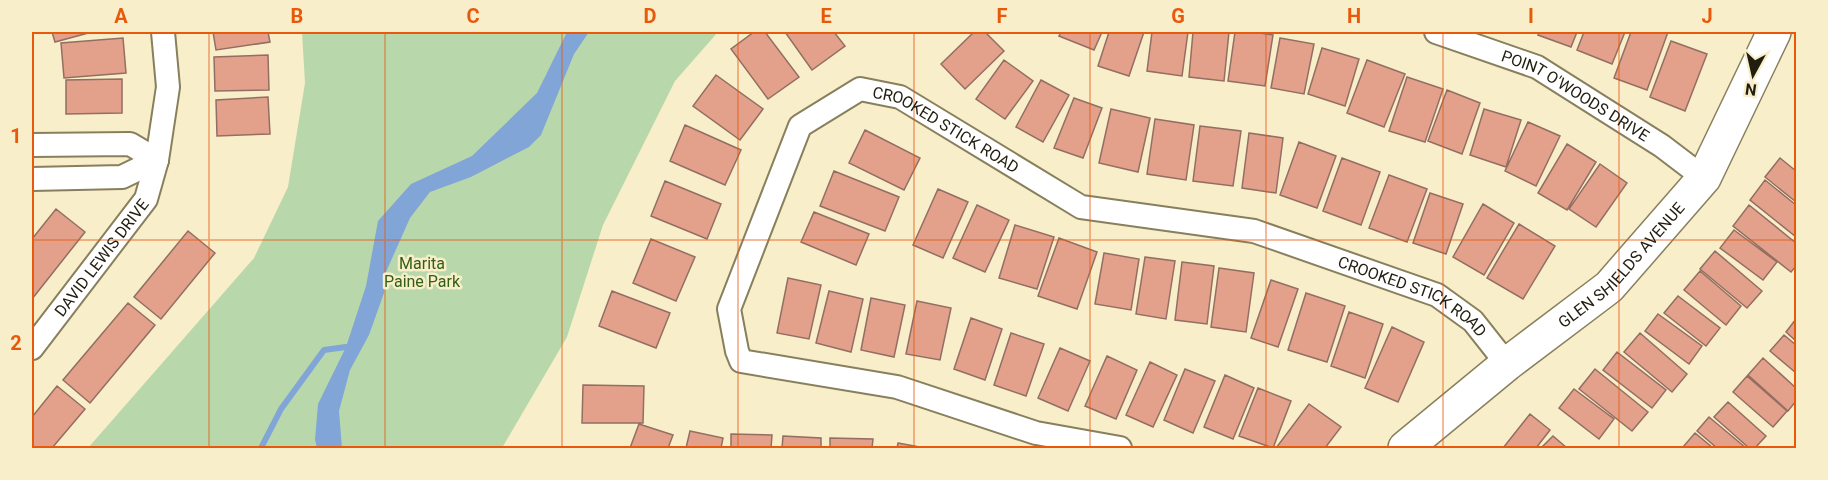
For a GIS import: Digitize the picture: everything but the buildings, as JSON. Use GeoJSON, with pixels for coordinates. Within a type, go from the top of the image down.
{"type":"FeatureCollection","features":[{"type":"Feature","properties":{"kind":"street","name":"DAVID LEWIS DRIVE"},"geometry":{"type":"LineString","coordinates":[[33,343],[146,199],[157,160],[168,87],[163,32]]}},
{"type":"Feature","properties":{"kind":"street","name":"POINT O'WOODS DRIVE"},"geometry":{"type":"LineString","coordinates":[[1436,32],[1537,68],[1662,146],[1704,177]]}},
{"type":"Feature","properties":{"kind":"street","name":"GLEN SHIELDS AVENUE"},"geometry":{"type":"LineString","coordinates":[[1414,446],[1507,364],[1608,287],[1704,177],[1774,32]]}},
{"type":"Feature","properties":{"kind":"street","name":"CROOKED STICK ROAD"},"geometry":{"type":"LineString","coordinates":[[1120,448],[1036,433],[897,387],[741,361],[729,309],[800,126],[860,89],[900,97],[1081,207],[1254,231],[1437,295],[1473,321],[1507,364]]}},
{"type":"Feature","properties":{"kind":"street"},"geometry":{"type":"LineString","coordinates":[[32,145],[130,144],[157,160]]}},
{"type":"Feature","properties":{"kind":"street"},"geometry":{"type":"LineString","coordinates":[[32,179],[122,177],[157,160]]}},
{"type":"Feature","properties":{"kind":"green space","name":"Marita Paine Park"},"geometry":{"type":"Polygon","coordinates":[[[302,32],[718,32],[675,81],[603,225],[567,337],[502,448],[88,448],[254,258],[288,187],[305,83],[302,32]]]}},
{"type":"Feature","properties":{"kind":"water"},"geometry":{"type":"Polygon","coordinates":[[[567,32],[589,32],[574,54],[541,135],[529,147],[471,177],[430,192],[410,218],[386,272],[384,293],[369,335],[350,370],[339,411],[342,448],[317,448],[315,440],[318,404],[346,347],[366,286],[378,221],[411,184],[472,156],[537,93],[567,32]]]}},
{"type":"Feature","properties":{"kind":"waterway"},"geometry":{"type":"LineString","coordinates":[[261,448],[281,409],[324,350],[346,347]]}}]}
